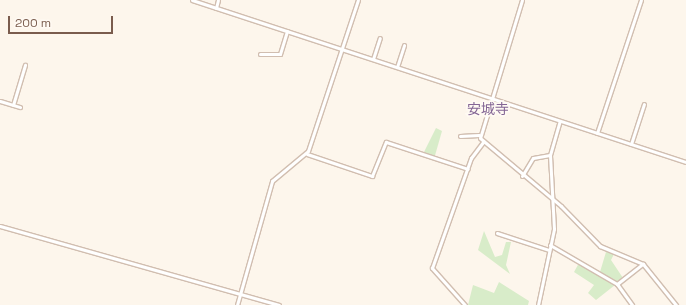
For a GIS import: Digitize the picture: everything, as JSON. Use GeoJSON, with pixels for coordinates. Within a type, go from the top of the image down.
{"type":"FeatureCollection","features":[{"type":"Feature","properties":{"kind":"street"},"geometry":{"type":"LineString","coordinates":[[192,0],[686,162]]}},
{"type":"Feature","properties":{"kind":"street"},"geometry":{"type":"LineString","coordinates":[[216,8],[218,0]]}},
{"type":"Feature","properties":{"kind":"street"},"geometry":{"type":"LineString","coordinates":[[237,305],[272,181],[307,154],[358,0]]}},
{"type":"Feature","properties":{"kind":"street"},"geometry":{"type":"LineString","coordinates":[[479,135],[522,0]]}},
{"type":"Feature","properties":{"kind":"street"},"geometry":{"type":"LineString","coordinates":[[597,133],[641,0]]}},
{"type":"Feature","properties":{"kind":"street"},"geometry":{"type":"LineString","coordinates":[[260,54],[280,54],[287,31]]}},
{"type":"Feature","properties":{"kind":"street"},"geometry":{"type":"LineString","coordinates":[[373,59],[380,38]]}},
{"type":"Feature","properties":{"kind":"street"},"geometry":{"type":"LineString","coordinates":[[397,67],[404,45]]}},
{"type":"Feature","properties":{"kind":"street"},"geometry":{"type":"LineString","coordinates":[[13,105],[25,64]]}},
{"type":"Feature","properties":{"kind":"street"},"geometry":{"type":"LineString","coordinates":[[0,101],[20,107]]}},
{"type":"Feature","properties":{"kind":"street"},"geometry":{"type":"LineString","coordinates":[[631,144],[644,104]]}},
{"type":"Feature","properties":{"kind":"street"},"geometry":{"type":"LineString","coordinates":[[538,305],[550,245],[554,202],[550,155],[560,121]]}},
{"type":"Feature","properties":{"kind":"street"},"geometry":{"type":"LineString","coordinates":[[460,136],[479,135]]}},
{"type":"Feature","properties":{"kind":"street"},"geometry":{"type":"LineString","coordinates":[[479,135],[484,142],[554,202],[600,246],[643,264],[676,305]]}},
{"type":"Feature","properties":{"kind":"street"},"geometry":{"type":"LineString","coordinates":[[307,154],[372,176],[386,142],[468,169]]}},
{"type":"Feature","properties":{"kind":"street"},"geometry":{"type":"LineString","coordinates":[[465,305],[432,268],[468,169],[484,142]]}},
{"type":"Feature","properties":{"kind":"street"},"geometry":{"type":"LineString","coordinates":[[522,176],[533,158],[550,155]]}},
{"type":"Feature","properties":{"kind":"street"},"geometry":{"type":"LineString","coordinates":[[0,226],[279,305]]}},
{"type":"Feature","properties":{"kind":"street"},"geometry":{"type":"LineString","coordinates":[[497,233],[549,250]]}},
{"type":"Feature","properties":{"kind":"street"},"geometry":{"type":"LineString","coordinates":[[550,245],[617,284],[632,305]]}},
{"type":"Feature","properties":{"kind":"street"},"geometry":{"type":"LineString","coordinates":[[617,284],[643,264]]}},
{"type":"Feature","properties":{"kind":"green space"},"geometry":{"type":"Polygon","coordinates":[[[436,128],[442,131],[434,159],[423,154],[436,128]]]}},
{"type":"Feature","properties":{"kind":"green space"},"geometry":{"type":"Polygon","coordinates":[[[484,231],[495,257],[502,255],[506,242],[511,242],[506,265],[510,274],[478,250],[484,231]]]}},
{"type":"Feature","properties":{"kind":"green space"},"geometry":{"type":"Polygon","coordinates":[[[606,252],[614,254],[611,260],[623,278],[618,282],[600,272],[606,252]]]}},
{"type":"Feature","properties":{"kind":"green space"},"geometry":{"type":"Polygon","coordinates":[[[579,263],[615,285],[596,300],[588,293],[594,285],[574,272],[579,263]]]}},
{"type":"Feature","properties":{"kind":"green space"},"geometry":{"type":"Polygon","coordinates":[[[499,282],[529,301],[528,305],[468,305],[473,285],[494,293],[499,282]]]}},
{"type":"Feature","properties":{"kind":"district","name":"安城寺"},"geometry":{"type":"Point","coordinates":[488,109]}}]}
